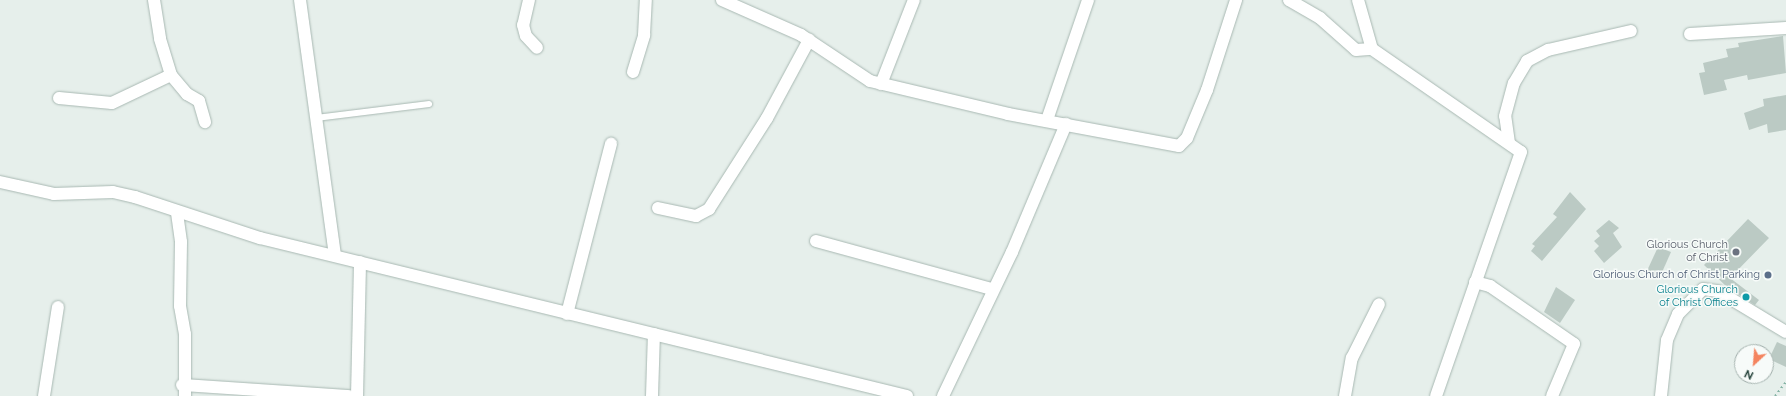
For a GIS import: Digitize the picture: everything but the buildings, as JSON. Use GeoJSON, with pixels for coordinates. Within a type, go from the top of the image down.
{"type":"FeatureCollection","features":[{"type":"Feature","properties":{"kind":"street"},"geometry":{"type":"LineString","coordinates":[[154,0],[160,39],[171,75],[187,94],[199,100],[205,122]]}},
{"type":"Feature","properties":{"kind":"street"},"geometry":{"type":"LineString","coordinates":[[300,0],[314,118],[334,255]]}},
{"type":"Feature","properties":{"kind":"street"},"geometry":{"type":"LineString","coordinates":[[529,0],[523,25],[526,36],[537,48]]}},
{"type":"Feature","properties":{"kind":"street"},"geometry":{"type":"LineString","coordinates":[[633,72],[644,35],[646,0]]}},
{"type":"Feature","properties":{"kind":"street"},"geometry":{"type":"LineString","coordinates":[[722,0],[763,15],[809,40],[851,70],[881,84],[1066,124],[1183,144],[1207,90],[1236,0]]}},
{"type":"Feature","properties":{"kind":"street"},"geometry":{"type":"LineString","coordinates":[[881,84],[914,0]]}},
{"type":"Feature","properties":{"kind":"street"},"geometry":{"type":"LineString","coordinates":[[1047,120],[1088,0]]}},
{"type":"Feature","properties":{"kind":"street"},"geometry":{"type":"LineString","coordinates":[[1288,0],[1320,18],[1356,50],[1372,49],[1521,152],[1520,162],[1475,282],[1436,396]]}},
{"type":"Feature","properties":{"kind":"street"},"geometry":{"type":"LineString","coordinates":[[1358,0],[1372,49]]}},
{"type":"Feature","properties":{"kind":"street"},"geometry":{"type":"LineString","coordinates":[[1690,34],[1786,28]]}},
{"type":"Feature","properties":{"kind":"street"},"geometry":{"type":"LineString","coordinates":[[1509,143],[1504,116],[1514,83],[1527,62],[1548,50],[1631,31]]}},
{"type":"Feature","properties":{"kind":"street"},"geometry":{"type":"LineString","coordinates":[[658,208],[696,216],[709,209],[767,118],[809,40]]}},
{"type":"Feature","properties":{"kind":"street"},"geometry":{"type":"LineString","coordinates":[[59,98],[112,103],[171,75]]}},
{"type":"Feature","properties":{"kind":"street"},"geometry":{"type":"LineString","coordinates":[[943,396],[1066,124]]}},
{"type":"Feature","properties":{"kind":"street"},"geometry":{"type":"LineString","coordinates":[[567,314],[610,144]]}},
{"type":"Feature","properties":{"kind":"street"},"geometry":{"type":"LineString","coordinates":[[0,182],[54,194],[113,192],[177,213],[360,262],[567,314],[907,396]]}},
{"type":"Feature","properties":{"kind":"street"},"geometry":{"type":"LineString","coordinates":[[177,213],[181,242],[180,306],[185,334],[184,390],[349,396]]}},
{"type":"Feature","properties":{"kind":"street"},"geometry":{"type":"LineString","coordinates":[[816,241],[992,289]]}},
{"type":"Feature","properties":{"kind":"street"},"geometry":{"type":"LineString","coordinates":[[357,396],[360,262]]}},
{"type":"Feature","properties":{"kind":"street"},"geometry":{"type":"LineString","coordinates":[[1475,282],[1490,286],[1574,344],[1552,396]]}},
{"type":"Feature","properties":{"kind":"street"},"geometry":{"type":"LineString","coordinates":[[1661,396],[1667,340],[1678,314],[1703,288],[1718,291],[1786,332]]}},
{"type":"Feature","properties":{"kind":"street"},"geometry":{"type":"LineString","coordinates":[[1345,396],[1352,358],[1379,304]]}},
{"type":"Feature","properties":{"kind":"street"},"geometry":{"type":"LineString","coordinates":[[44,396],[58,307]]}},
{"type":"Feature","properties":{"kind":"street"},"geometry":{"type":"LineString","coordinates":[[652,396],[654,334]]}},
{"type":"Feature","properties":{"kind":"lane"},"geometry":{"type":"LineString","coordinates":[[314,118],[429,104]]}},
{"type":"Feature","properties":{"kind":"path"},"geometry":{"type":"LineString","coordinates":[[1775,396],[1786,382]]}},
{"type":"Feature","properties":{"kind":"place","name":"Glorious Church of Christ"},"geometry":{"type":"Point","coordinates":[1736,252]}},
{"type":"Feature","properties":{"kind":"place","name":"Glorious Church of Christ Parking"},"geometry":{"type":"Point","coordinates":[1768,275]}},
{"type":"Feature","properties":{"kind":"place","name":"Glorious Church of Christ Offices"},"geometry":{"type":"Point","coordinates":[1746,297]}}]}
